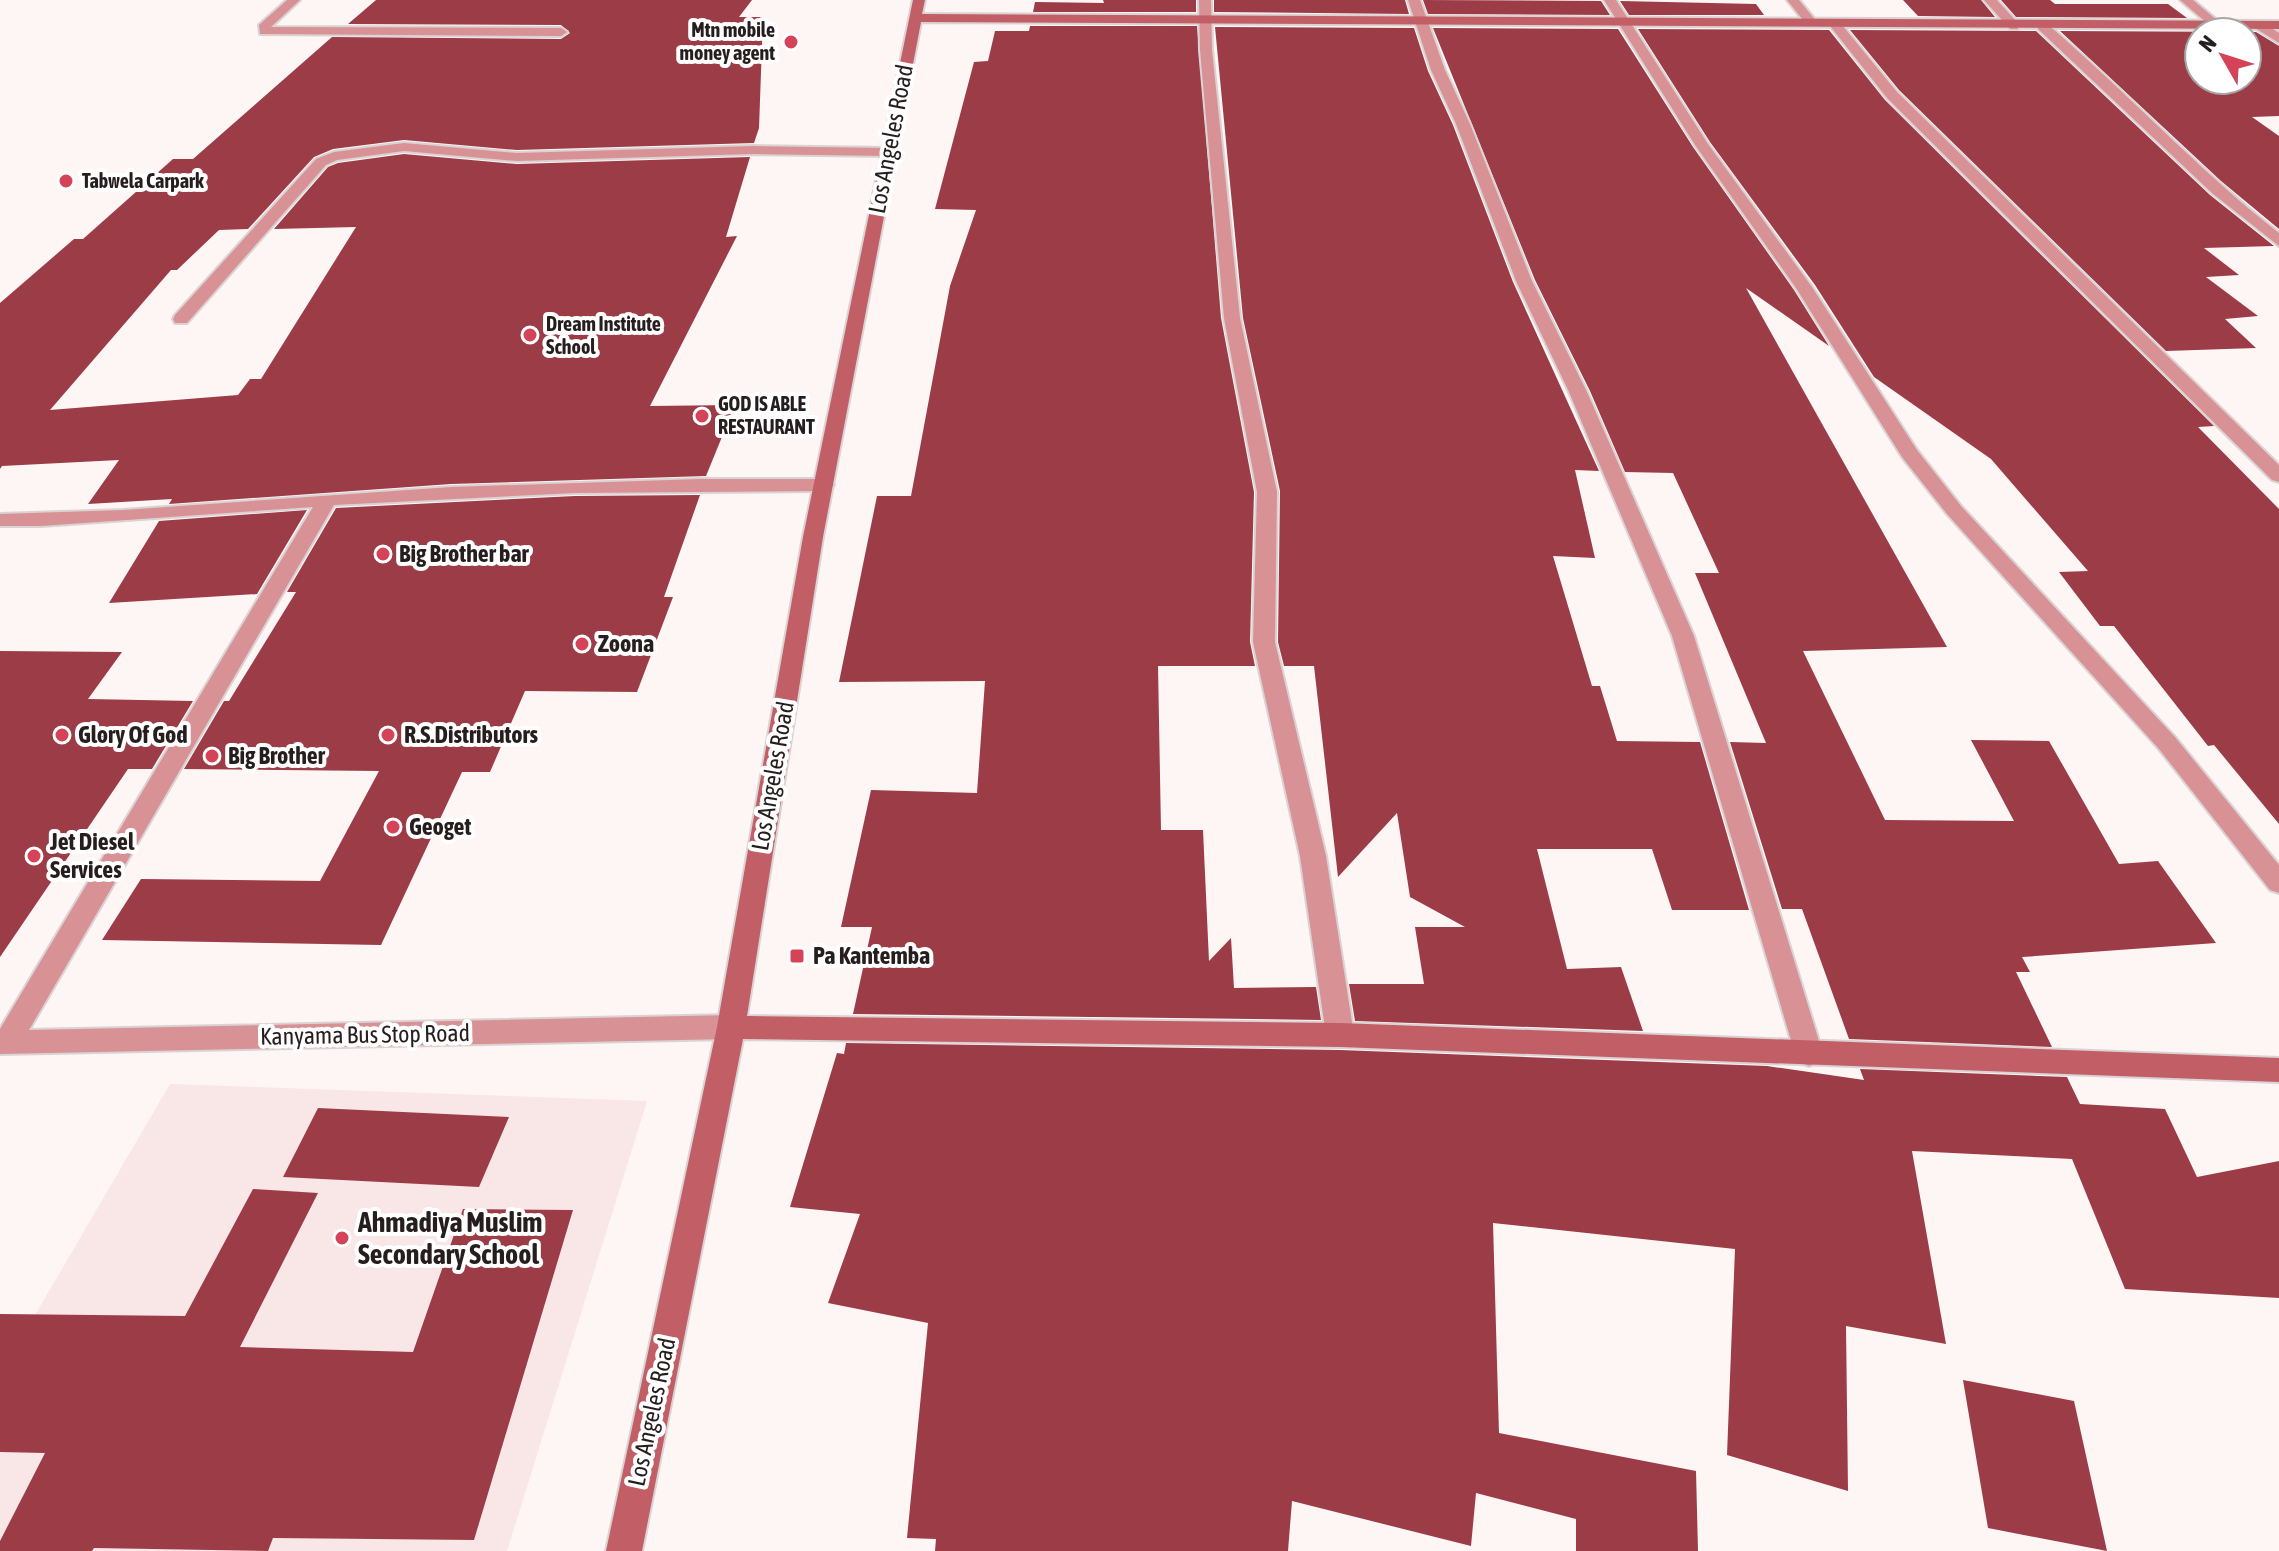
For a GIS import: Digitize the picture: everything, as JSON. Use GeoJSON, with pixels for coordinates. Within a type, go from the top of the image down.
{"type":"FeatureCollection","features":[{"type":"Feature","properties":{"kind":"street"},"geometry":{"type":"LineString","coordinates":[[294,0],[264,31],[561,32]]}},
{"type":"Feature","properties":{"kind":"street"},"geometry":{"type":"LineString","coordinates":[[1610,0],[1702,145],[1804,287],[1909,453],[1972,531],[2167,743],[2279,883]]}},
{"type":"Feature","properties":{"kind":"street"},"geometry":{"type":"LineString","coordinates":[[1793,0],[1811,22]]}},
{"type":"Feature","properties":{"kind":"street"},"geometry":{"type":"LineString","coordinates":[[1990,0],[2014,26]]}},
{"type":"Feature","properties":{"kind":"street"},"geometry":{"type":"LineString","coordinates":[[2186,0],[2206,16]]}},
{"type":"Feature","properties":{"kind":"street"},"geometry":{"type":"LineString","coordinates":[[916,9],[1416,10],[1623,21],[2183,26]]}},
{"type":"Feature","properties":{"kind":"street","name":"Los Angeles Road"},"geometry":{"type":"LineString","coordinates":[[624,1551],[731,1027],[824,485],[916,9]]}},
{"type":"Feature","properties":{"kind":"street"},"geometry":{"type":"LineString","coordinates":[[1204,10],[1232,318],[1267,492],[1264,642],[1313,856],[1340,1035]]}},
{"type":"Feature","properties":{"kind":"street"},"geometry":{"type":"LineString","coordinates":[[1416,10],[1524,281],[1578,392],[1683,636],[1809,1054]]}},
{"type":"Feature","properties":{"kind":"street"},"geometry":{"type":"LineString","coordinates":[[1834,23],[1892,95],[2279,476]]}},
{"type":"Feature","properties":{"kind":"street"},"geometry":{"type":"LineString","coordinates":[[2042,26],[2104,78],[2233,207],[2279,241]]}},
{"type":"Feature","properties":{"kind":"street"},"geometry":{"type":"LineString","coordinates":[[181,319],[321,162],[334,156],[404,147],[517,157],[753,150],[889,152]]}},
{"type":"Feature","properties":{"kind":"street"},"geometry":{"type":"LineString","coordinates":[[0,520],[137,517],[327,500],[663,484],[824,485]]}},
{"type":"Feature","properties":{"kind":"street"},"geometry":{"type":"LineString","coordinates":[[4,1042],[327,500]]}},
{"type":"Feature","properties":{"kind":"street"},"geometry":{"type":"LineString","coordinates":[[731,1027],[1340,1035],[2279,1070]]}},
{"type":"Feature","properties":{"kind":"street","name":"Kanyama Bus Stop Road"},"geometry":{"type":"LineString","coordinates":[[4,1042],[731,1027]]}},
{"type":"Feature","properties":{"kind":"shaded area","name":"Ahmadiya Muslim Secondary School"},"geometry":{"type":"Polygon","coordinates":[[[170,1084],[647,1101],[507,1551],[0,1551],[0,1375],[170,1084]]]}},
{"type":"Feature","properties":{"kind":"building"},"geometry":{"type":"Polygon","coordinates":[[[376,0],[752,0],[739,17],[763,17],[759,128],[754,143],[517,150],[404,140],[333,149],[314,157],[248,229],[219,230],[177,270],[171,270],[50,410],[238,395],[250,379],[261,379],[356,227],[274,229],[328,167],[338,163],[404,154],[517,164],[750,157],[726,237],[737,236],[650,406],[735,405],[706,476],[451,484],[169,504],[172,499],[88,504],[119,460],[2,466],[0,469],[0,303],[74,239],[83,239],[173,159],[193,159],[332,37],[561,39],[570,33],[561,25],[348,24],[376,0]]]}},
{"type":"Feature","properties":{"kind":"building"},"geometry":{"type":"Polygon","coordinates":[[[1103,0],[1196,0],[1196,12],[1033,12],[1035,2],[1104,3],[1103,0]]]}},
{"type":"Feature","properties":{"kind":"building"},"geometry":{"type":"Polygon","coordinates":[[[1214,0],[1405,0],[1409,14],[1214,12],[1214,0]]]}},
{"type":"Feature","properties":{"kind":"building"},"geometry":{"type":"Polygon","coordinates":[[[1423,0],[1601,1],[1610,15],[1428,14],[1423,0]]]}},
{"type":"Feature","properties":{"kind":"building"},"geometry":{"type":"Polygon","coordinates":[[[1903,0],[1981,0],[1995,17],[1918,16],[1903,0]]]}},
{"type":"Feature","properties":{"kind":"building"},"geometry":{"type":"Polygon","coordinates":[[[2001,0],[2050,0],[2055,4],[2168,4],[2184,16],[2183,18],[2016,17],[2001,0]]]}},
{"type":"Feature","properties":{"kind":"building"},"geometry":{"type":"Polygon","coordinates":[[[1620,1],[1756,4],[1764,15],[1629,15],[1620,1]]]}},
{"type":"Feature","properties":{"kind":"building"},"geometry":{"type":"Polygon","coordinates":[[[1030,26],[1197,26],[1221,318],[1254,492],[1250,642],[1255,666],[1158,666],[1161,830],[1203,830],[1209,961],[1231,938],[1234,988],[1316,987],[1321,1020],[853,1014],[872,927],[841,927],[871,790],[977,793],[985,681],[839,682],[877,496],[911,496],[950,286],[976,210],[935,209],[974,62],[988,61],[995,31],[1029,31],[1030,26]]]}},
{"type":"Feature","properties":{"kind":"building"},"geometry":{"type":"Polygon","coordinates":[[[1215,27],[1414,28],[1428,71],[1453,125],[1513,282],[1599,471],[1575,470],[1595,558],[1553,556],[1592,686],[1600,686],[1617,741],[1700,742],[1749,910],[1672,910],[1652,849],[1537,849],[1567,969],[1621,967],[1643,1031],[1355,1021],[1349,984],[1424,984],[1415,927],[1465,927],[1410,897],[1397,813],[1338,877],[1314,666],[1284,666],[1278,642],[1280,491],[1243,318],[1215,27]]]}},
{"type":"Feature","properties":{"kind":"building"},"geometry":{"type":"Polygon","coordinates":[[[1433,28],[1618,29],[1693,147],[1794,290],[1829,346],[1746,288],[1947,647],[1803,651],[1885,820],[2014,821],[1971,740],[2049,741],[2119,864],[2158,861],[2216,943],[2022,957],[2030,972],[2016,972],[2052,1047],[1849,1039],[1802,909],[1782,909],[1730,742],[1766,743],[1695,573],[1719,573],[1673,473],[1625,472],[1590,391],[1535,280],[1433,28]]]}},
{"type":"Feature","properties":{"kind":"building"},"geometry":{"type":"Polygon","coordinates":[[[1638,29],[1829,30],[1885,100],[2214,426],[2198,427],[2279,509],[2279,824],[2214,745],[2208,746],[2114,626],[2100,626],[2059,572],[2088,571],[1991,459],[1874,377],[1815,285],[1710,142],[1638,29]]]}},
{"type":"Feature","properties":{"kind":"building"},"geometry":{"type":"Polygon","coordinates":[[[1850,30],[2036,31],[2210,195],[2274,246],[2204,248],[2239,275],[2206,277],[2258,316],[2225,319],[2256,348],[2166,351],[1899,90],[1850,30]]]}},
{"type":"Feature","properties":{"kind":"building"},"geometry":{"type":"Polygon","coordinates":[[[2060,31],[2183,32],[2183,96],[2263,96],[2263,36],[2279,46],[2279,116],[2252,117],[2279,136],[2279,229],[2221,181],[2060,31]]]}},
{"type":"Feature","properties":{"kind":"building"},"geometry":{"type":"Polygon","coordinates":[[[700,495],[664,597],[673,597],[637,692],[525,691],[490,772],[462,772],[381,945],[102,940],[141,879],[320,881],[379,771],[184,769],[224,701],[229,701],[296,592],[287,592],[336,508],[575,496],[700,495]]]}},
{"type":"Feature","properties":{"kind":"building"},"geometry":{"type":"Polygon","coordinates":[[[307,510],[257,594],[109,603],[159,521],[307,510]]]}},
{"type":"Feature","properties":{"kind":"building"},"geometry":{"type":"Polygon","coordinates":[[[0,651],[122,652],[88,699],[193,701],[152,769],[128,769],[0,957],[0,651]]]}},
{"type":"Feature","properties":{"kind":"building"},"geometry":{"type":"Polygon","coordinates":[[[846,1043],[1340,1050],[1767,1066],[1864,1080],[1860,1069],[2067,1077],[2080,1104],[2165,1109],[2197,1177],[2279,1161],[2279,1298],[2125,1289],[2072,1159],[1912,1151],[1946,1344],[1846,1326],[1848,1491],[1727,1455],[1735,1249],[1493,1223],[1499,1433],[1696,1471],[1698,1551],[1576,1551],[1576,1519],[1476,1493],[1471,1546],[1292,1501],[1288,1551],[935,1551],[936,1539],[907,1538],[928,1323],[828,1303],[860,1214],[790,1207],[837,1053],[844,1054],[846,1043]]]}},
{"type":"Feature","properties":{"kind":"building"},"geometry":{"type":"Polygon","coordinates":[[[318,1108],[509,1117],[479,1187],[283,1177],[318,1108]]]}},
{"type":"Feature","properties":{"kind":"building"},"geometry":{"type":"Polygon","coordinates":[[[253,1189],[318,1193],[240,1347],[413,1352],[463,1209],[573,1210],[474,1540],[273,1538],[268,1551],[94,1548],[92,1551],[0,1551],[0,1541],[45,1453],[0,1452],[0,1314],[185,1316],[253,1189]]]}},
{"type":"Feature","properties":{"kind":"building"},"geometry":{"type":"Polygon","coordinates":[[[1963,1380],[2074,1401],[2107,1551],[1988,1528],[1963,1380]]]}},
{"type":"Feature","properties":{"kind":"place","name":"Mtn mobile money agent"},"geometry":{"type":"Point","coordinates":[791,42]}},
{"type":"Feature","properties":{"kind":"place","name":"Tabwela Carpark"},"geometry":{"type":"Point","coordinates":[66,181]}},
{"type":"Feature","properties":{"kind":"place","name":"Dream Institute School"},"geometry":{"type":"Point","coordinates":[530,335]}},
{"type":"Feature","properties":{"kind":"place","name":"GOD IS ABLE RESTAURANT"},"geometry":{"type":"Point","coordinates":[702,416]}},
{"type":"Feature","properties":{"kind":"place","name":"Big Brother bar"},"geometry":{"type":"Point","coordinates":[383,554]}},
{"type":"Feature","properties":{"kind":"place","name":"Zoona"},"geometry":{"type":"Point","coordinates":[582,644]}},
{"type":"Feature","properties":{"kind":"place","name":"Glory Of God"},"geometry":{"type":"Point","coordinates":[62,735]}},
{"type":"Feature","properties":{"kind":"place","name":"R.S.Distributors"},"geometry":{"type":"Point","coordinates":[388,735]}},
{"type":"Feature","properties":{"kind":"place","name":"Big Brother"},"geometry":{"type":"Point","coordinates":[212,756]}},
{"type":"Feature","properties":{"kind":"place","name":"Geoget"},"geometry":{"type":"Point","coordinates":[393,827]}},
{"type":"Feature","properties":{"kind":"place","name":"Jet Diesel Services"},"geometry":{"type":"Point","coordinates":[34,856]}},
{"type":"Feature","properties":{"kind":"place","name":"Pa Kantemba"},"geometry":{"type":"Point","coordinates":[797,956]}},
{"type":"Feature","properties":{"kind":"place","name":"Ahmadiya Muslim Secondary School"},"geometry":{"type":"Point","coordinates":[342,1238]}}]}
